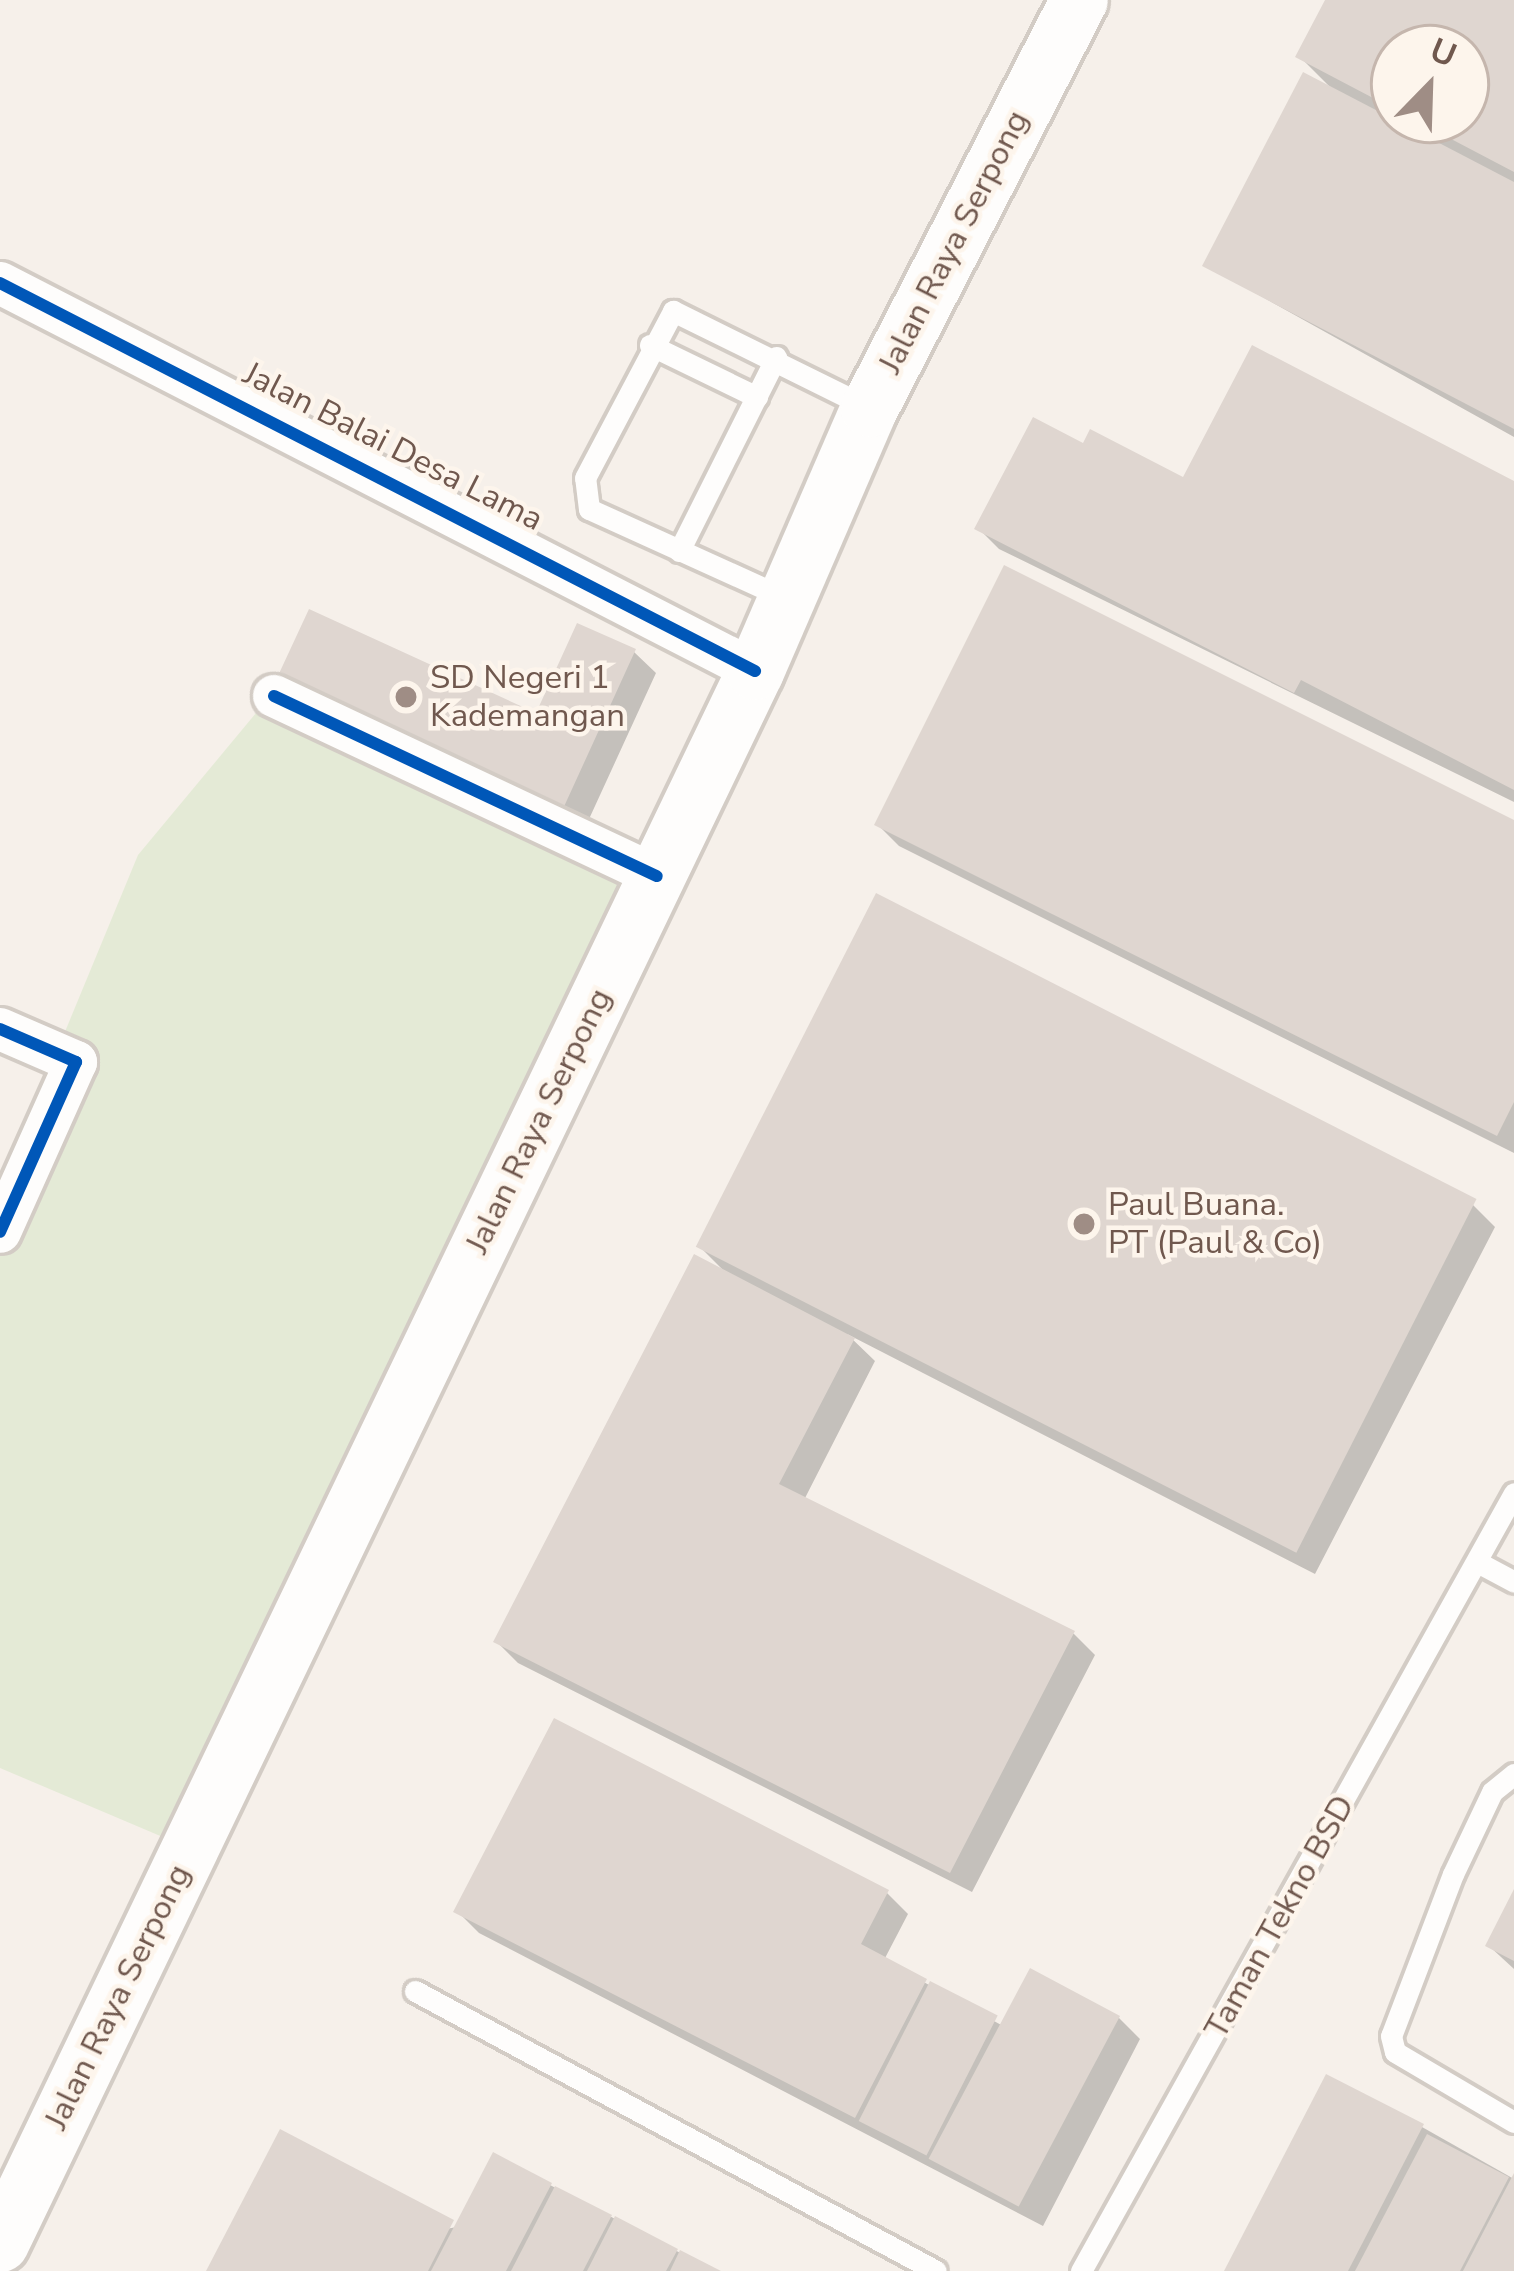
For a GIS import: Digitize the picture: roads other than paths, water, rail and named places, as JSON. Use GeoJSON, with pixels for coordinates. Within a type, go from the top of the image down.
{"type":"FeatureCollection","features":[{"type":"Feature","properties":{"kind":"main road","name":"Jalan Raya Serpong"},"geometry":{"type":"LineString","coordinates":[[0,2243],[755,671],[869,408],[1079,0]]}},
{"type":"Feature","properties":{"kind":"street","name":"Jalan Balai Desa Lama"},"geometry":{"type":"LineString","coordinates":[[0,283],[755,671]]}},
{"type":"Feature","properties":{"kind":"street"},"geometry":{"type":"LineString","coordinates":[[274,696],[657,877]]}},
{"type":"Feature","properties":{"kind":"street"},"geometry":{"type":"LineString","coordinates":[[0,1029],[76,1062],[0,1232]]}},
{"type":"Feature","properties":{"kind":"lane"},"geometry":{"type":"LineString","coordinates":[[784,597],[679,551],[583,499],[650,345],[682,309],[869,408]]}},
{"type":"Feature","properties":{"kind":"lane"},"geometry":{"type":"LineString","coordinates":[[650,345],[757,397]]}},
{"type":"Feature","properties":{"kind":"lane"},"geometry":{"type":"LineString","coordinates":[[679,551],[776,357]]}},
{"type":"Feature","properties":{"kind":"lane","name":"Taman Tekno BSD"},"geometry":{"type":"LineString","coordinates":[[1081,2271],[1514,1493]]}},
{"type":"Feature","properties":{"kind":"lane"},"geometry":{"type":"LineString","coordinates":[[1479,1563],[1514,1582]]}},
{"type":"Feature","properties":{"kind":"lane"},"geometry":{"type":"LineString","coordinates":[[1514,1774],[1492,1792],[1462,1853],[1391,2036],[1395,2052],[1514,2122]]}},
{"type":"Feature","properties":{"kind":"lane"},"geometry":{"type":"LineString","coordinates":[[415,1991],[936,2271]]}},
{"type":"Feature","properties":{"kind":"place","name":"SD Negeri 1 Kademangan"},"geometry":{"type":"Point","coordinates":[406,697]}},
{"type":"Feature","properties":{"kind":"place","name":"Paul Buana. PT (Paul & Co)"},"geometry":{"type":"Point","coordinates":[1084,1224]}}]}
